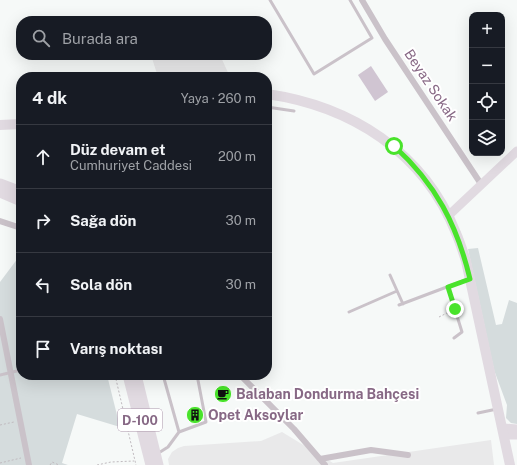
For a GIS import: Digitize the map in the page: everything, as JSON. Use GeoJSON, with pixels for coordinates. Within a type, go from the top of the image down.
{"type":"FeatureCollection","features":[{"type":"Feature","properties":{"kind":"highway"},"geometry":{"type":"LineString","coordinates":[[0,184],[16,190]]}},
{"type":"Feature","properties":{"kind":"highway"},"geometry":{"type":"LineString","coordinates":[[0,192],[16,198]]}},
{"type":"Feature","properties":{"kind":"highway","name":"D-100"},"geometry":{"type":"LineString","coordinates":[[129,380],[151,465]]}},
{"type":"Feature","properties":{"kind":"highway","name":"D-100"},"geometry":{"type":"LineString","coordinates":[[137,380],[157,460]]}},
{"type":"Feature","properties":{"kind":"main road"},"geometry":{"type":"LineString","coordinates":[[272,95],[296,99],[320,106],[382,137],[412,163],[430,185],[448,216],[461,246],[470,279],[510,465]]}},
{"type":"Feature","properties":{"kind":"main road"},"geometry":{"type":"LineString","coordinates":[[0,125],[16,124]]}},
{"type":"Feature","properties":{"kind":"street","name":"Beyaz Sokak"},"geometry":{"type":"LineString","coordinates":[[362,0],[385,39],[481,184]]}},
{"type":"Feature","properties":{"kind":"street"},"geometry":{"type":"LineString","coordinates":[[448,216],[517,151]]}},
{"type":"Feature","properties":{"kind":"street"},"geometry":{"type":"LineString","coordinates":[[0,221],[16,226]]}},
{"type":"Feature","properties":{"kind":"street"},"geometry":{"type":"LineString","coordinates":[[0,319],[29,465]]}},
{"type":"Feature","properties":{"kind":"street"},"geometry":{"type":"LineString","coordinates":[[245,380],[294,429],[325,465]]}},
{"type":"Feature","properties":{"kind":"street"},"geometry":{"type":"LineString","coordinates":[[503,431],[517,428]]}},
{"type":"Feature","properties":{"kind":"street"},"geometry":{"type":"LineString","coordinates":[[503,431],[517,435]]}},
{"type":"Feature","properties":{"kind":"street"},"geometry":{"type":"LineString","coordinates":[[320,459],[371,450],[408,455]]}},
{"type":"Feature","properties":{"kind":"lane"},"geometry":{"type":"LineString","coordinates":[[270,0],[314,74],[372,38],[350,0]]}},
{"type":"Feature","properties":{"kind":"lane"},"geometry":{"type":"LineString","coordinates":[[272,108],[294,111]]}},
{"type":"Feature","properties":{"kind":"lane"},"geometry":{"type":"LineString","coordinates":[[390,275],[401,304],[470,279]]}},
{"type":"Feature","properties":{"kind":"lane"},"geometry":{"type":"LineString","coordinates":[[448,287],[462,332],[454,338]]}},
{"type":"Feature","properties":{"kind":"lane"},"geometry":{"type":"LineString","coordinates":[[349,312],[397,291]]}},
{"type":"Feature","properties":{"kind":"lane"},"geometry":{"type":"LineString","coordinates":[[0,375],[16,372]]}},
{"type":"Feature","properties":{"kind":"lane"},"geometry":{"type":"LineString","coordinates":[[164,380],[179,432]]}},
{"type":"Feature","properties":{"kind":"lane"},"geometry":{"type":"LineString","coordinates":[[157,460],[179,432],[206,422],[198,380]]}},
{"type":"Feature","properties":{"kind":"lane"},"geometry":{"type":"LineString","coordinates":[[478,413],[498,409]]}},
{"type":"Feature","properties":{"kind":"path"},"geometry":{"type":"LineString","coordinates":[[440,317],[455,309]]}},
{"type":"Feature","properties":{"kind":"path"},"geometry":{"type":"LineString","coordinates":[[116,380],[136,465]]}},
{"type":"Feature","properties":{"kind":"path"},"geometry":{"type":"LineString","coordinates":[[0,424],[21,420]]}},
{"type":"Feature","properties":{"kind":"path"},"geometry":{"type":"LineString","coordinates":[[0,463],[28,456]]}},
{"type":"Feature","properties":{"kind":"path"},"geometry":{"type":"LineString","coordinates":[[97,465],[111,462],[135,461]]}},
{"type":"Feature","properties":{"kind":"path"},"geometry":{"type":"LineString","coordinates":[[50,465],[52,462],[59,465]]}},
{"type":"Feature","properties":{"kind":"shaded area"},"geometry":{"type":"Polygon","coordinates":[[[153,60],[222,60],[228,72],[156,72],[153,60]]]}},
{"type":"Feature","properties":{"kind":"shaded area"},"geometry":{"type":"Polygon","coordinates":[[[371,66],[388,92],[375,101],[358,75],[371,66]]]}},
{"type":"Feature","properties":{"kind":"shaded area"},"geometry":{"type":"Polygon","coordinates":[[[478,248],[496,325],[502,324],[509,300],[517,303],[517,424],[511,423],[506,418],[507,405],[494,370],[468,249],[478,248]]]}},
{"type":"Feature","properties":{"kind":"shaded area"},"geometry":{"type":"Polygon","coordinates":[[[16,261],[16,380],[108,380],[120,427],[77,414],[62,463],[68,465],[0,465],[0,282],[16,261]]]}},
{"type":"Feature","properties":{"kind":"shaded area"},"geometry":{"type":"Polygon","coordinates":[[[282,432],[333,463],[491,440],[494,465],[169,465],[168,459],[172,452],[184,446],[261,441],[282,432]]]}},
{"type":"Feature","properties":{"kind":"place","name":"Balaban Dondurma Bahçesi"},"geometry":{"type":"Point","coordinates":[223,394]}},
{"type":"Feature","properties":{"kind":"place","name":"Opet Aksoylar"},"geometry":{"type":"Point","coordinates":[195,415]}},
{"type":"Feature","properties":{"kind":"route"},"geometry":{"type":"LineString","coordinates":[[394,146],[412,163],[430,185],[456,232],[466,261],[470,279],[448,287],[455,309]]}}]}
